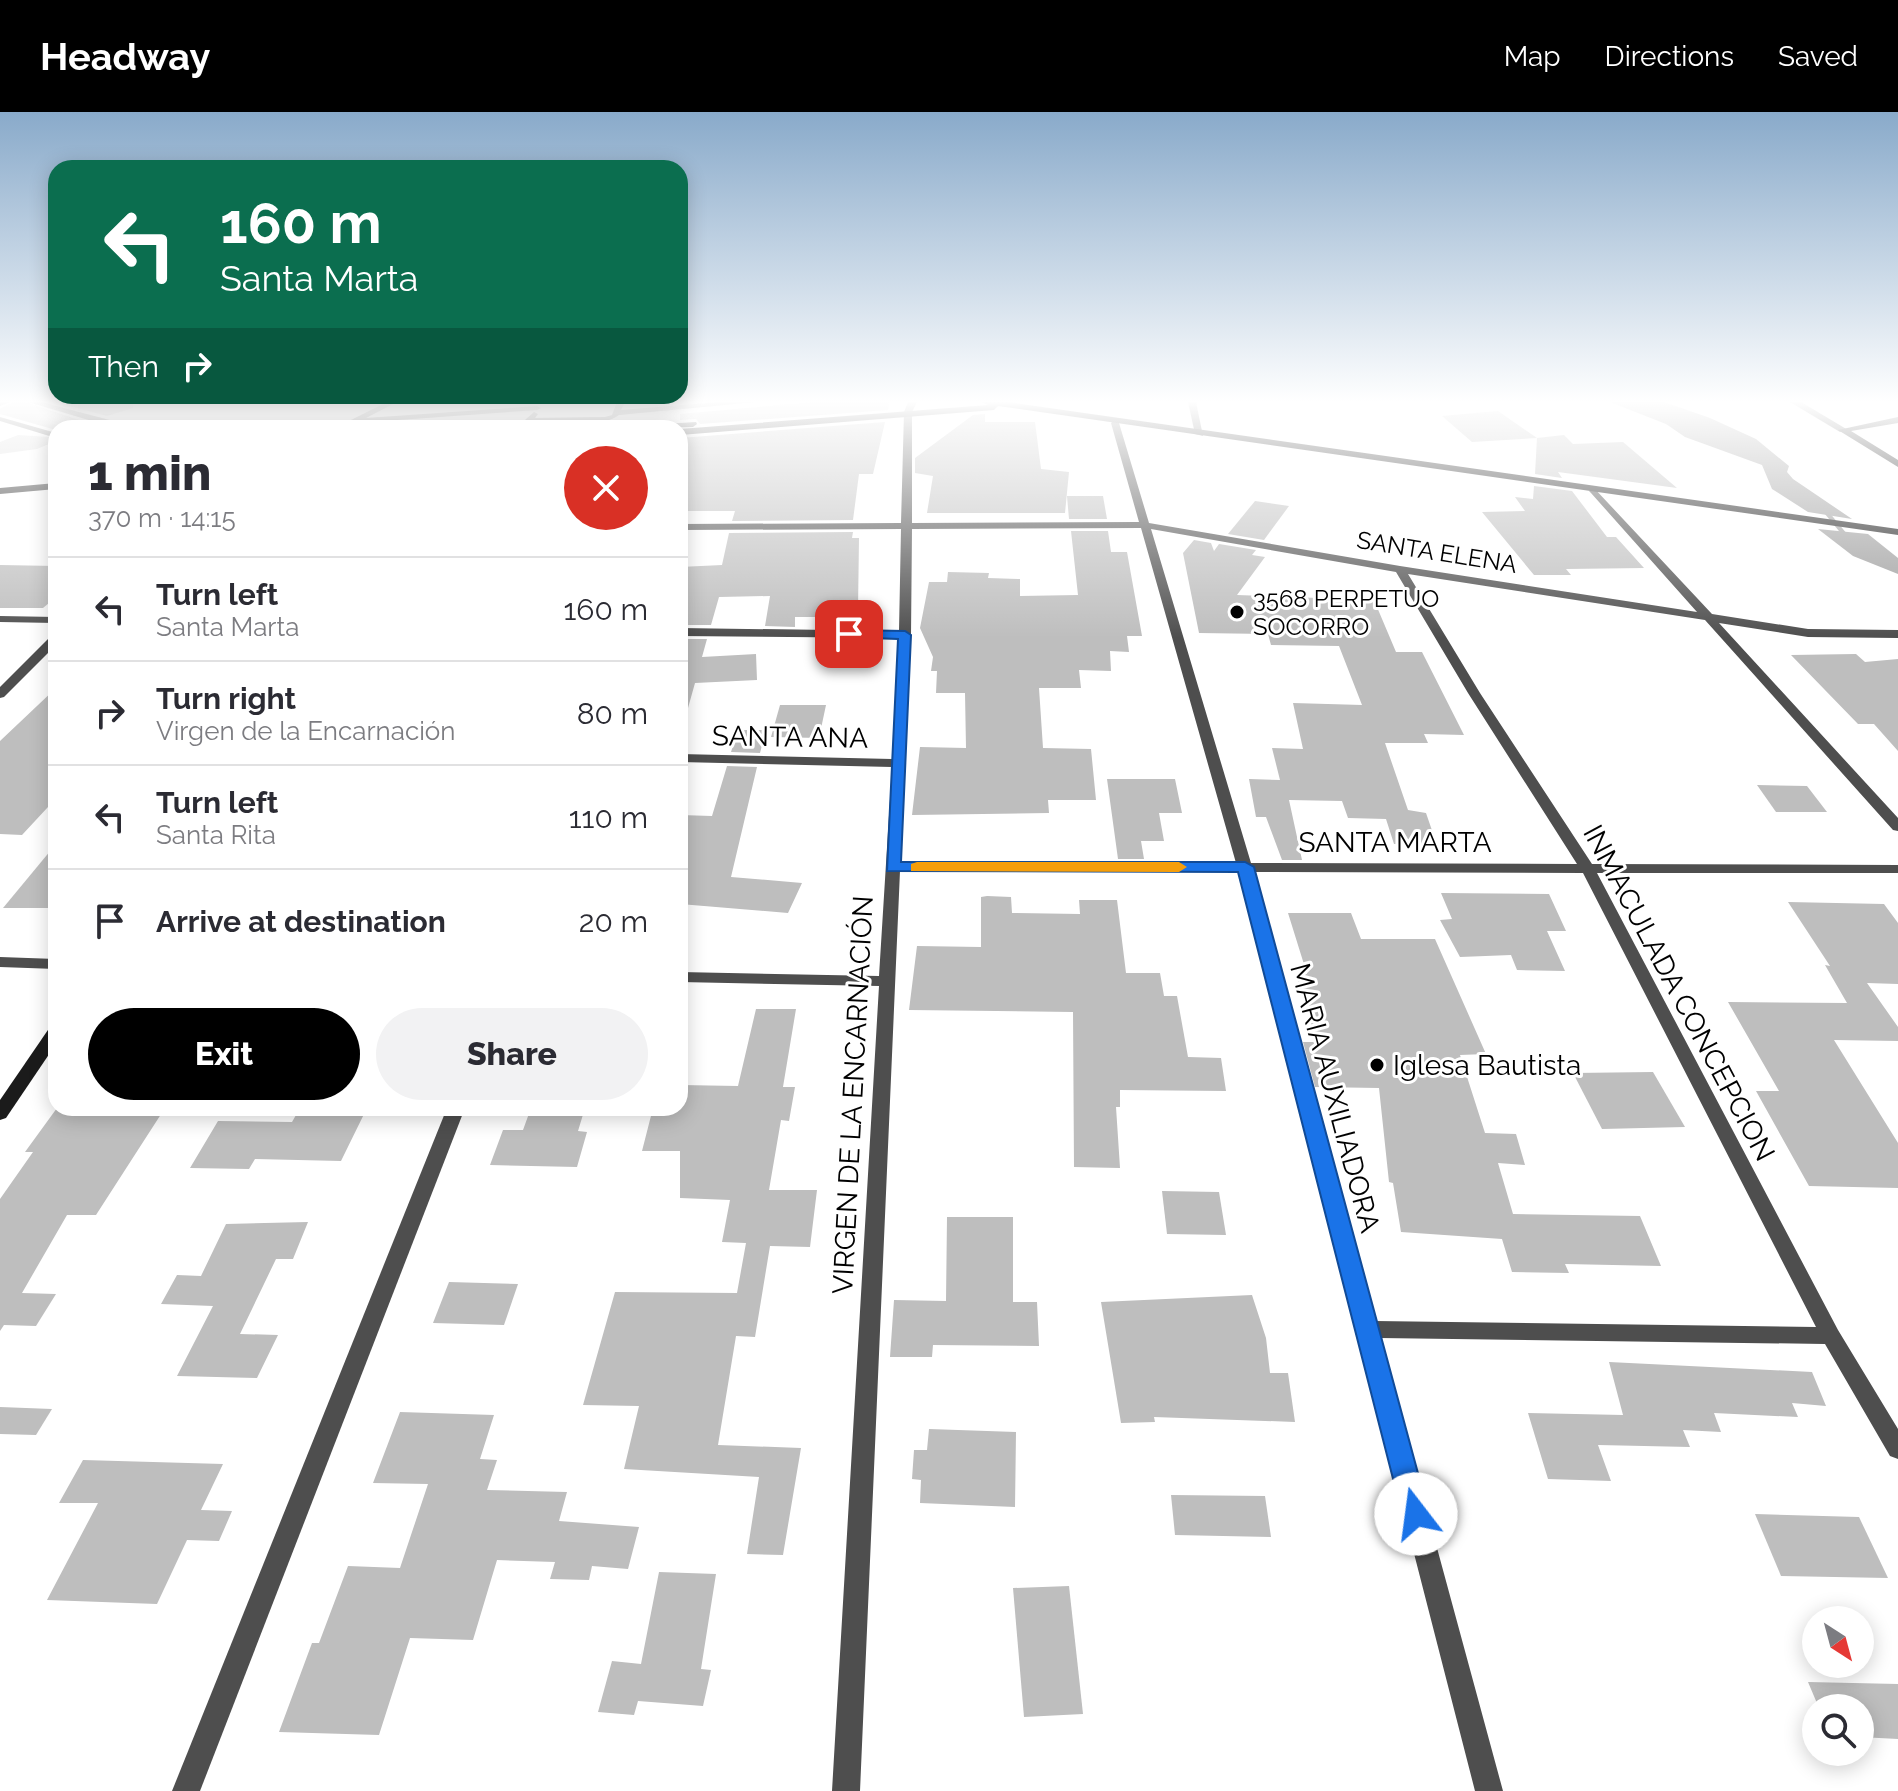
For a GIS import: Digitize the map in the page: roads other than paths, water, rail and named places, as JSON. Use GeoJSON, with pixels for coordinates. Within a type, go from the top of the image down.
{"type":"FeatureCollection","features":[{"type":"Feature","properties":{"kind":"main road"},"geometry":{"type":"LineString","coordinates":[[0,483],[30,480]]}},
{"type":"Feature","properties":{"kind":"main road"},"geometry":{"type":"LineString","coordinates":[[1520,480],[1898,532]]}},
{"type":"Feature","properties":{"kind":"main road"},"geometry":{"type":"LineString","coordinates":[[0,491],[48,487]]}},
{"type":"Feature","properties":{"kind":"main road"},"geometry":{"type":"LineString","coordinates":[[0,1114],[48,1043]]}},
{"type":"Feature","properties":{"kind":"street","name":"VIRGEN DE LA ENCARNACIÓN"},"geometry":{"type":"LineString","coordinates":[[846,1791],[905,635],[907,480]]}},
{"type":"Feature","properties":{"kind":"street","name":"MARIA AUXILIADORA"},"geometry":{"type":"LineString","coordinates":[[1132,480],[1245,867],[1489,1791]]}},
{"type":"Feature","properties":{"kind":"street"},"geometry":{"type":"LineString","coordinates":[[1594,491],[1898,827]]}},
{"type":"Feature","properties":{"kind":"street","name":"SANTA ELENA"},"geometry":{"type":"LineString","coordinates":[[688,527],[1145,525],[1400,569],[1808,633],[1898,634]]}},
{"type":"Feature","properties":{"kind":"street","name":"INMACULADA CONCEPCION"},"geometry":{"type":"LineString","coordinates":[[1400,569],[1474,693],[1588,869],[1831,1336],[1898,1449]]}},
{"type":"Feature","properties":{"kind":"street"},"geometry":{"type":"LineString","coordinates":[[0,619],[48,620]]}},
{"type":"Feature","properties":{"kind":"street"},"geometry":{"type":"LineString","coordinates":[[688,632],[905,635]]}},
{"type":"Feature","properties":{"kind":"street"},"geometry":{"type":"LineString","coordinates":[[0,694],[48,646]]}},
{"type":"Feature","properties":{"kind":"street","name":"SANTA ANA"},"geometry":{"type":"LineString","coordinates":[[688,758],[898,763]]}},
{"type":"Feature","properties":{"kind":"street","name":"SANTA MARTA"},"geometry":{"type":"LineString","coordinates":[[893,867],[1898,869]]}},
{"type":"Feature","properties":{"kind":"street"},"geometry":{"type":"LineString","coordinates":[[0,962],[48,964]]}},
{"type":"Feature","properties":{"kind":"street"},"geometry":{"type":"LineString","coordinates":[[688,977],[887,981]]}},
{"type":"Feature","properties":{"kind":"street"},"geometry":{"type":"LineString","coordinates":[[186,1791],[453,1116]]}},
{"type":"Feature","properties":{"kind":"street"},"geometry":{"type":"LineString","coordinates":[[1367,1329],[1831,1336]]}},
{"type":"Feature","properties":{"kind":"waterway"},"geometry":{"type":"LineString","coordinates":[[1822,507],[1850,541]]}},
{"type":"Feature","properties":{"kind":"place","name":"3568 PERPETUO SOCORRO"},"geometry":{"type":"Point","coordinates":[1237,612]}},
{"type":"Feature","properties":{"kind":"place","name":"Iglesa Bautista"},"geometry":{"type":"Point","coordinates":[1377,1065]}}]}
